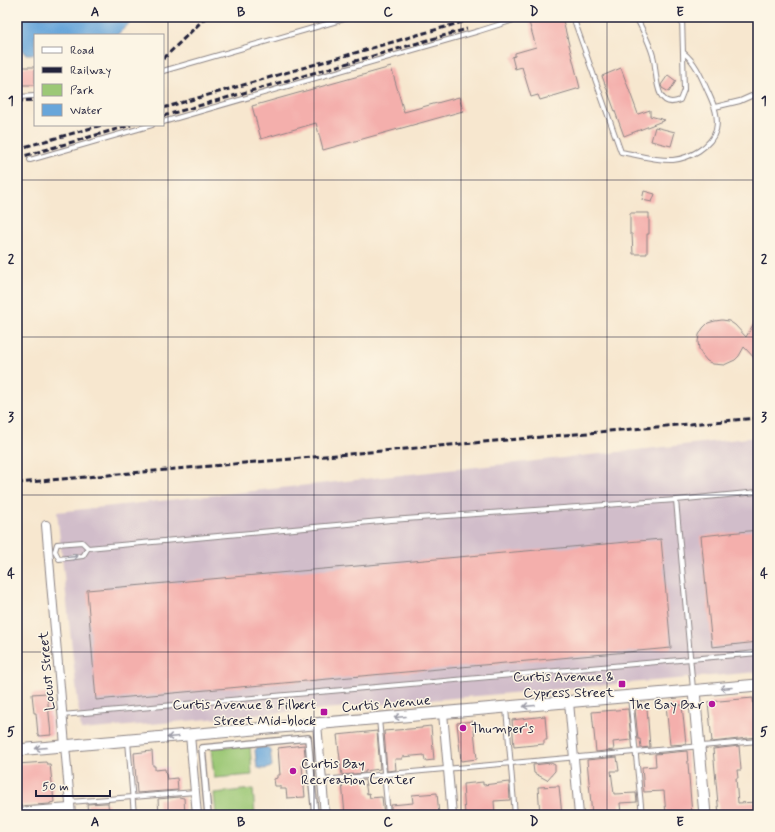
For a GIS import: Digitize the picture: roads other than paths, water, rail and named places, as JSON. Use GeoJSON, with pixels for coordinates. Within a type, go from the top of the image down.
{"type":"FeatureCollection","features":[{"type":"Feature","properties":{"kind":"main road","name":"Curtis Avenue"},"geometry":{"type":"LineString","coordinates":[[17,750],[758,685]]}},
{"type":"Feature","properties":{"kind":"main road"},"geometry":{"type":"LineString","coordinates":[[694,691],[705,815]]}},
{"type":"Feature","properties":{"kind":"street","name":"Locust Street"},"geometry":{"type":"LineString","coordinates":[[46,525],[51,551],[70,808]]}},
{"type":"Feature","properties":{"kind":"street"},"geometry":{"type":"LineString","coordinates":[[569,702],[579,815]]}},
{"type":"Feature","properties":{"kind":"street"},"geometry":{"type":"LineString","coordinates":[[443,713],[452,815]]}},
{"type":"Feature","properties":{"kind":"street"},"geometry":{"type":"LineString","coordinates":[[317,724],[325,815]]}},
{"type":"Feature","properties":{"kind":"street"},"geometry":{"type":"LineString","coordinates":[[190,735],[198,815]]}},
{"type":"Feature","properties":{"kind":"street"},"geometry":{"type":"LineString","coordinates":[[208,815],[202,748],[308,738],[315,815]]}},
{"type":"Feature","properties":{"kind":"street"},"geometry":{"type":"LineString","coordinates":[[17,812],[70,808]]}},
{"type":"Feature","properties":{"kind":"lane"},"geometry":{"type":"LineString","coordinates":[[164,71],[351,17]]}},
{"type":"Feature","properties":{"kind":"lane"},"geometry":{"type":"LineString","coordinates":[[164,122],[479,32],[523,17]]}},
{"type":"Feature","properties":{"kind":"lane"},"geometry":{"type":"LineString","coordinates":[[573,17],[621,152],[657,159],[672,160],[692,155],[703,148],[711,139],[716,129],[717,119],[715,107],[697,68],[684,53]]}},
{"type":"Feature","properties":{"kind":"lane"},"geometry":{"type":"LineString","coordinates":[[636,17],[654,60],[657,87],[662,97],[669,102],[676,102],[680,100],[684,90],[682,17]]}},
{"type":"Feature","properties":{"kind":"lane"},"geometry":{"type":"LineString","coordinates":[[715,107],[740,101],[758,93]]}},
{"type":"Feature","properties":{"kind":"lane"},"geometry":{"type":"LineString","coordinates":[[17,97],[34,96]]}},
{"type":"Feature","properties":{"kind":"lane"},"geometry":{"type":"LineString","coordinates":[[30,160],[149,126]]}},
{"type":"Feature","properties":{"kind":"lane"},"geometry":{"type":"LineString","coordinates":[[88,548],[391,520],[676,500],[758,492]]}},
{"type":"Feature","properties":{"kind":"lane"},"geometry":{"type":"LineString","coordinates":[[676,500],[694,691]]}},
{"type":"Feature","properties":{"kind":"lane"},"geometry":{"type":"LineString","coordinates":[[82,542],[88,548],[83,556],[59,558],[51,551],[57,544],[82,542]]}},
{"type":"Feature","properties":{"kind":"lane"},"geometry":{"type":"LineString","coordinates":[[62,715],[758,653]]}},
{"type":"Feature","properties":{"kind":"lane"},"geometry":{"type":"LineString","coordinates":[[630,697],[642,815]]}},
{"type":"Feature","properties":{"kind":"lane"},"geometry":{"type":"LineString","coordinates":[[506,708],[515,815]]}},
{"type":"Feature","properties":{"kind":"lane"},"geometry":{"type":"LineString","coordinates":[[379,719],[388,815]]}},
{"type":"Feature","properties":{"kind":"lane"},"geometry":{"type":"LineString","coordinates":[[128,741],[134,815]]}},
{"type":"Feature","properties":{"kind":"lane"},"geometry":{"type":"LineString","coordinates":[[322,780],[758,741]]}},
{"type":"Feature","properties":{"kind":"lane"},"geometry":{"type":"LineString","coordinates":[[70,808],[132,797],[195,792]]}},
{"type":"Feature","properties":{"kind":"water"},"geometry":{"type":"Polygon","coordinates":[[[17,17],[136,17],[118,34],[34,34],[34,54],[26,54],[17,42],[17,17]]]}},
{"type":"Feature","properties":{"kind":"water"},"geometry":{"type":"Polygon","coordinates":[[[268,747],[270,749],[272,766],[261,769],[257,767],[255,750],[257,748],[268,747]]]}},
{"type":"Feature","properties":{"kind":"railway"},"geometry":{"type":"LineString","coordinates":[[164,58],[206,17]]}},
{"type":"Feature","properties":{"kind":"railway"},"geometry":{"type":"LineString","coordinates":[[164,108],[466,21]]}},
{"type":"Feature","properties":{"kind":"railway"},"geometry":{"type":"LineString","coordinates":[[164,116],[467,29]]}},
{"type":"Feature","properties":{"kind":"railway"},"geometry":{"type":"LineString","coordinates":[[17,101],[34,100]]}},
{"type":"Feature","properties":{"kind":"railway"},"geometry":{"type":"LineString","coordinates":[[17,149],[98,126]]}},
{"type":"Feature","properties":{"kind":"railway"},"geometry":{"type":"LineString","coordinates":[[17,158],[128,126]]}},
{"type":"Feature","properties":{"kind":"railway"},"geometry":{"type":"LineString","coordinates":[[17,483],[758,418]]}},
{"type":"Feature","properties":{"kind":"place","name":"Curtis Avenue & Cypress Street"},"geometry":{"type":"Point","coordinates":[622,684]}},
{"type":"Feature","properties":{"kind":"place","name":"The Bay Bar"},"geometry":{"type":"Point","coordinates":[712,704]}},
{"type":"Feature","properties":{"kind":"place","name":"Curtis Avenue & Filbert Street Mid-block"},"geometry":{"type":"Point","coordinates":[324,712]}},
{"type":"Feature","properties":{"kind":"place","name":"Thumper's"},"geometry":{"type":"Point","coordinates":[463,728]}},
{"type":"Feature","properties":{"kind":"place","name":"Curtis Bay Recreation Center"},"geometry":{"type":"Point","coordinates":[293,771]}}]}
